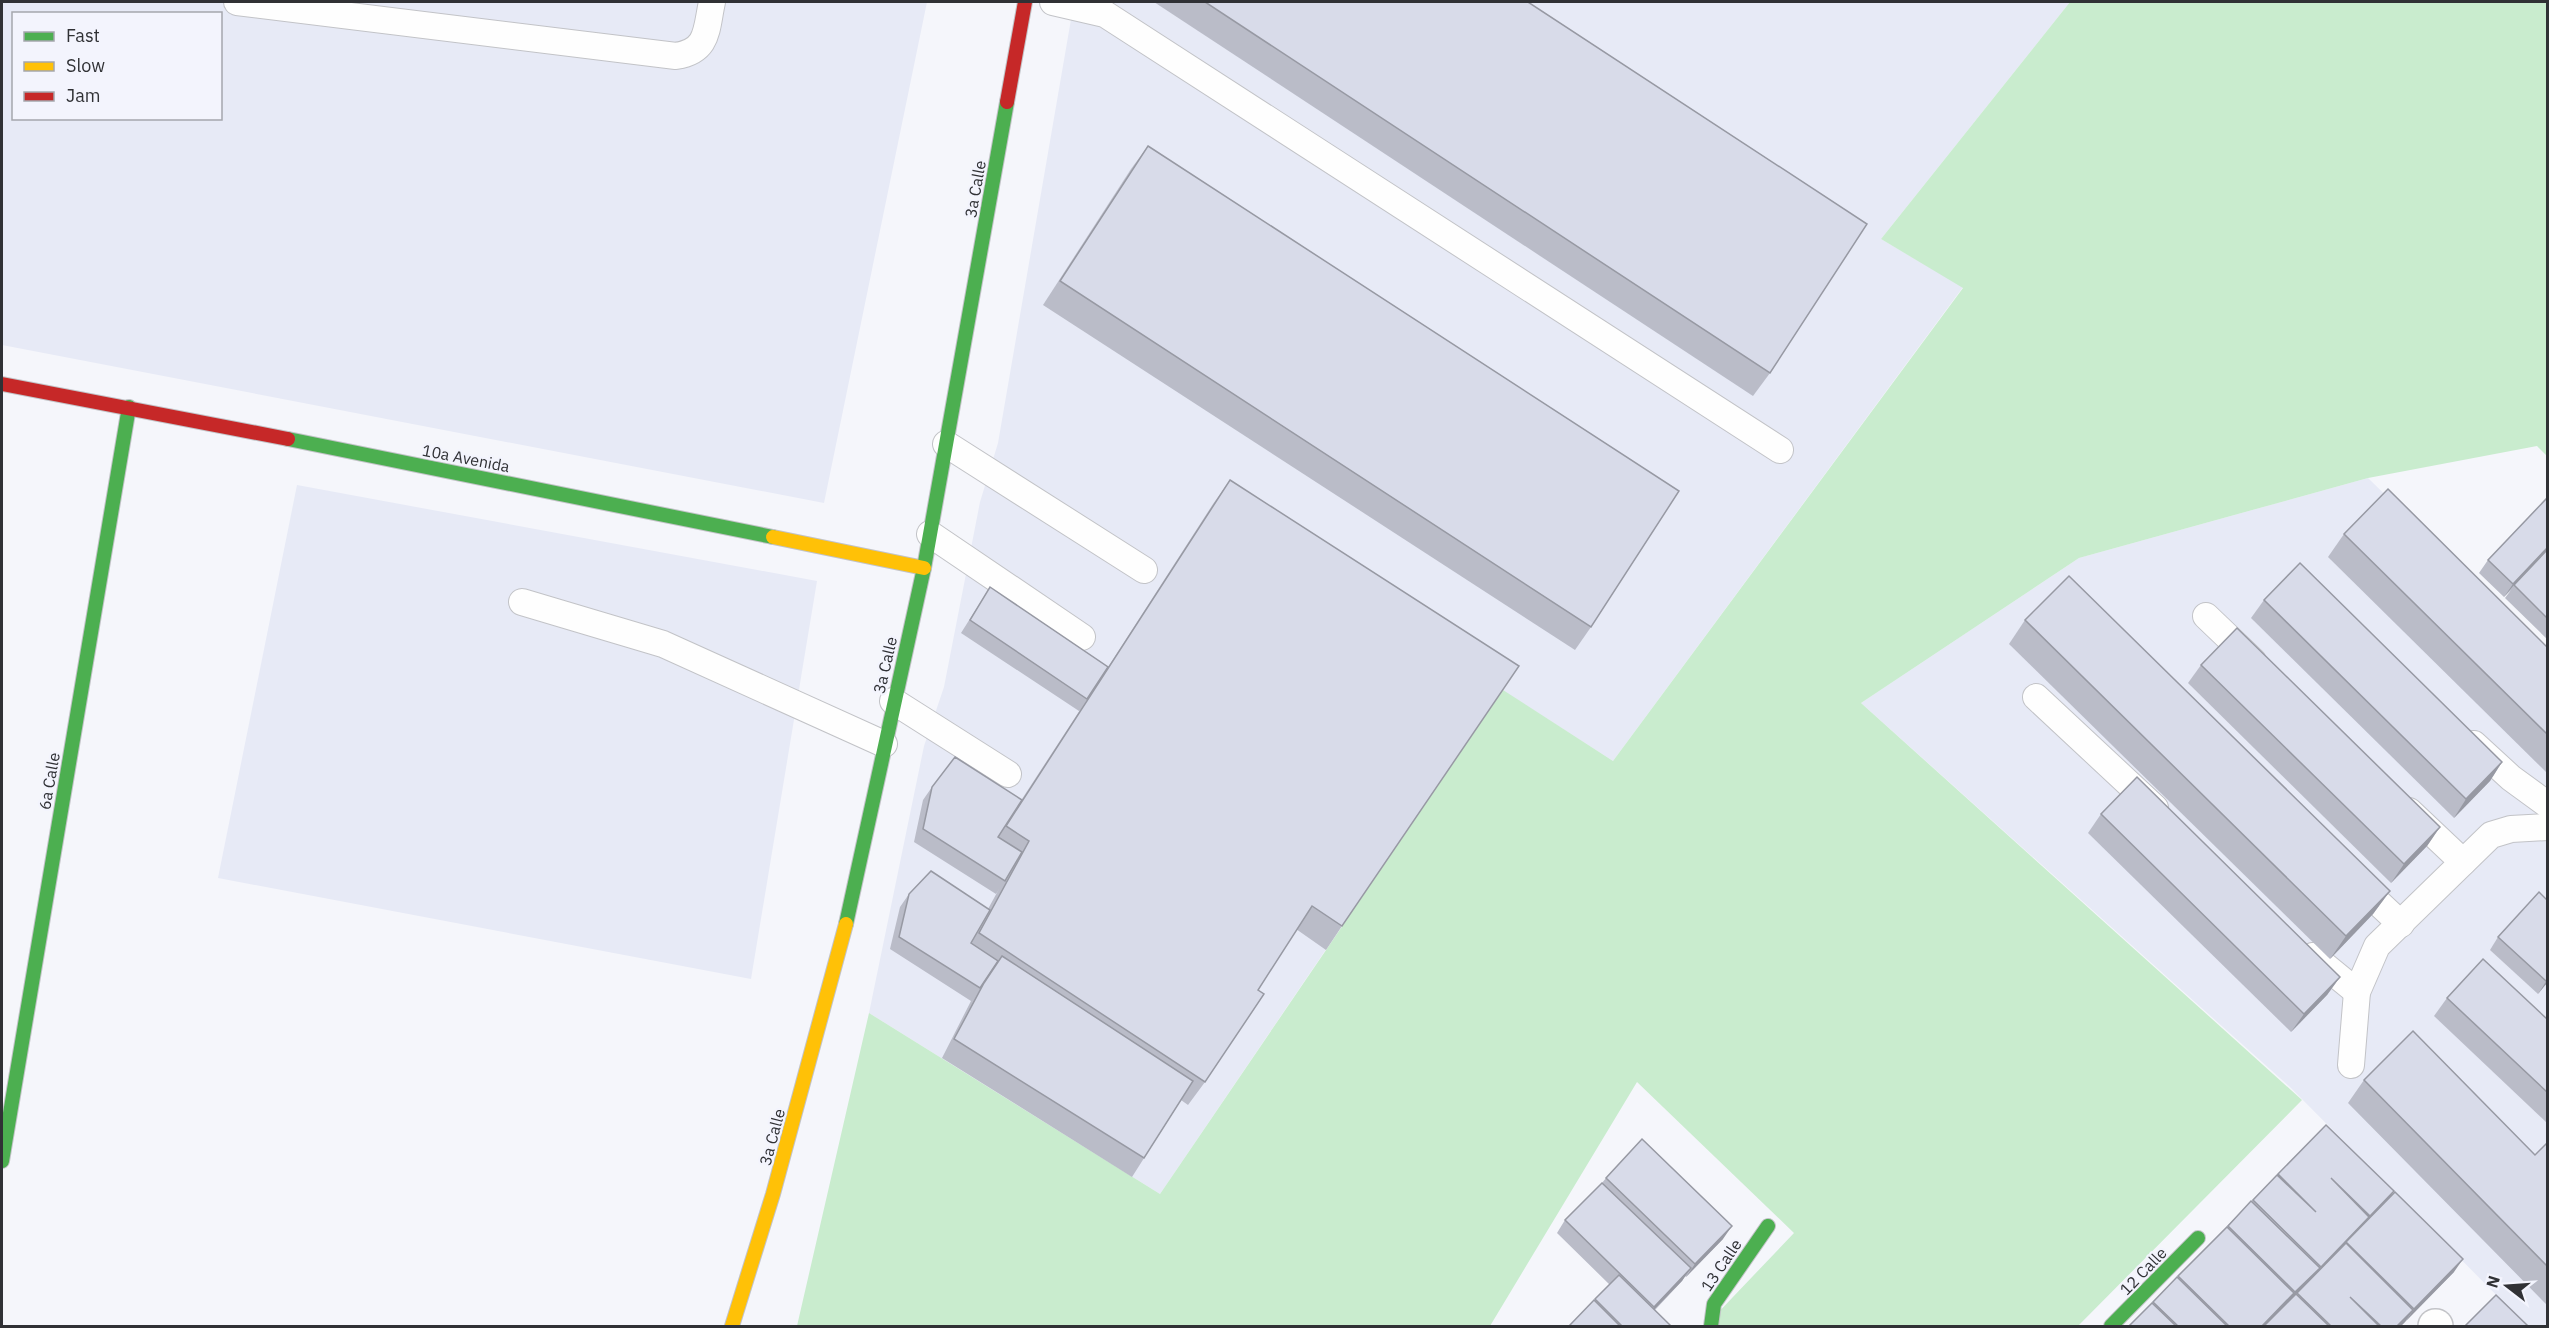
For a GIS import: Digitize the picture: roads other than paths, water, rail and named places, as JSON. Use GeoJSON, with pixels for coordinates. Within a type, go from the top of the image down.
{"type":"FeatureCollection","features":[{"type":"Feature","properties":{"kind":"street","name":"3a Calle"},"geometry":{"type":"LineString","coordinates":[[732,1326],[773,1194],[841,948],[893,701],[924,568],[1025,2]]}},
{"type":"Feature","properties":{"kind":"street","name":"10a Avenida"},"geometry":{"type":"LineString","coordinates":[[2,384],[129,407],[924,568]]}},
{"type":"Feature","properties":{"kind":"street","name":"6a Calle"},"geometry":{"type":"LineString","coordinates":[[2,1161],[129,407]]}},
{"type":"Feature","properties":{"kind":"street","name":"13 Calle"},"geometry":{"type":"LineString","coordinates":[[1711,1326],[1714,1304],[1768,1226]]}},
{"type":"Feature","properties":{"kind":"street","name":"12 Calle"},"geometry":{"type":"LineString","coordinates":[[2111,1326],[2198,1238]]}},
{"type":"Feature","properties":{"kind":"lane"},"geometry":{"type":"LineString","coordinates":[[237,2],[676,56],[692,54],[703,42],[712,2]]}},
{"type":"Feature","properties":{"kind":"lane"},"geometry":{"type":"LineString","coordinates":[[1053,2],[1105,14],[1780,450]]}},
{"type":"Feature","properties":{"kind":"lane"},"geometry":{"type":"LineString","coordinates":[[946,444],[1144,570]]}},
{"type":"Feature","properties":{"kind":"lane"},"geometry":{"type":"LineString","coordinates":[[930,534],[1082,637]]}},
{"type":"Feature","properties":{"kind":"lane"},"geometry":{"type":"LineString","coordinates":[[522,602],[663,644],[884,744]]}},
{"type":"Feature","properties":{"kind":"lane"},"geometry":{"type":"LineString","coordinates":[[2206,616],[2266,674]]}},
{"type":"Feature","properties":{"kind":"lane"},"geometry":{"type":"LineString","coordinates":[[2036,696],[2174,826]]}},
{"type":"Feature","properties":{"kind":"lane"},"geometry":{"type":"LineString","coordinates":[[893,701],[1008,774]]}},
{"type":"Feature","properties":{"kind":"lane"},"geometry":{"type":"LineString","coordinates":[[2456,726],[2511,778],[2547,805]]}},
{"type":"Feature","properties":{"kind":"lane"},"geometry":{"type":"LineString","coordinates":[[2395,797],[2463,862]]}},
{"type":"Feature","properties":{"kind":"lane"},"geometry":{"type":"LineString","coordinates":[[2351,1065],[2357,992],[2377,946],[2491,835],[2511,829],[2547,827]]}},
{"type":"Feature","properties":{"kind":"lane"},"geometry":{"type":"LineString","coordinates":[[2342,867],[2401,924]]}},
{"type":"Feature","properties":{"kind":"lane"},"geometry":{"type":"LineString","coordinates":[[2294,939],[2357,992]]}}]}
